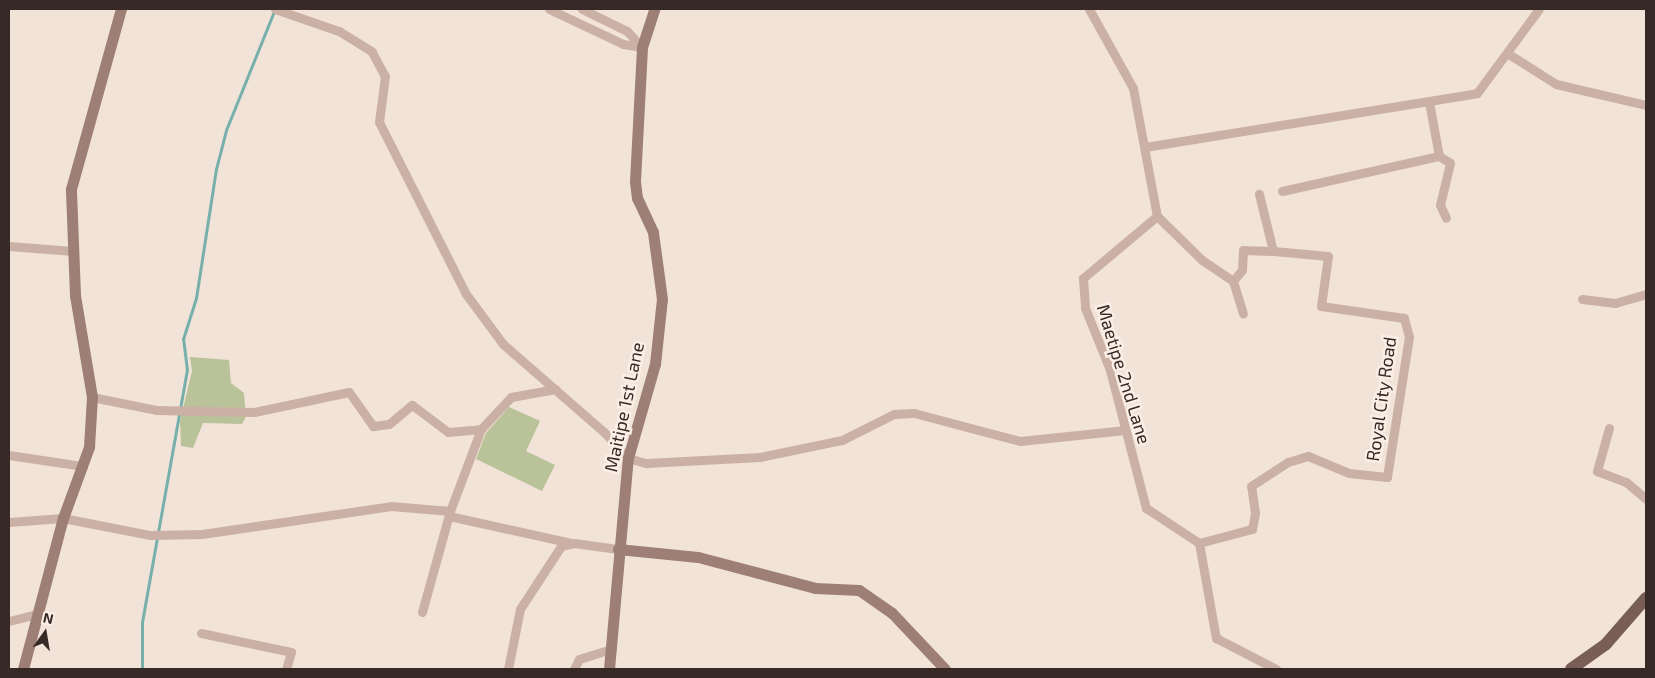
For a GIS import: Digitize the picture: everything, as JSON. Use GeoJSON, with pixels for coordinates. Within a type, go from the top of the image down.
{"type":"FeatureCollection","features":[{"type":"Feature","properties":{"kind":"main road"},"geometry":{"type":"LineString","coordinates":[[1571,669],[1606,644],[1646,598]]}},
{"type":"Feature","properties":{"kind":"street"},"geometry":{"type":"LineString","coordinates":[[23,669],[63,518],[83,466],[92,397],[75,295],[71,189],[121,9]]}},
{"type":"Feature","properties":{"kind":"street"},"geometry":{"type":"LineString","coordinates":[[275,9],[339,31],[372,52],[384,76],[379,122],[466,294],[503,344],[555,389],[628,458],[646,463],[760,457],[842,440],[894,414],[914,412],[1020,441],[1125,430]]}},
{"type":"Feature","properties":{"kind":"street"},"geometry":{"type":"LineString","coordinates":[[548,9],[623,44],[642,47]]}},
{"type":"Feature","properties":{"kind":"street"},"geometry":{"type":"LineString","coordinates":[[582,9],[627,31],[642,47]]}},
{"type":"Feature","properties":{"kind":"street","name":"Maitipe 1st Lane"},"geometry":{"type":"LineString","coordinates":[[609,669],[618,549],[628,458],[654,364],[662,299],[653,232],[637,198],[635,181],[642,47],[654,9]]}},
{"type":"Feature","properties":{"kind":"street"},"geometry":{"type":"LineString","coordinates":[[1089,9],[1133,88],[1146,149],[1157,216],[1202,260],[1233,281],[1243,313]]}},
{"type":"Feature","properties":{"kind":"street"},"geometry":{"type":"LineString","coordinates":[[1146,149],[1477,93],[1540,9]]}},
{"type":"Feature","properties":{"kind":"street"},"geometry":{"type":"LineString","coordinates":[[1507,53],[1556,84],[1646,105]]}},
{"type":"Feature","properties":{"kind":"street"},"geometry":{"type":"LineString","coordinates":[[1429,102],[1440,156],[1450,163],[1440,205],[1446,218]]}},
{"type":"Feature","properties":{"kind":"street"},"geometry":{"type":"LineString","coordinates":[[1146,149],[1223,137]]}},
{"type":"Feature","properties":{"kind":"street"},"geometry":{"type":"LineString","coordinates":[[1282,191],[1440,156]]}},
{"type":"Feature","properties":{"kind":"street"},"geometry":{"type":"LineString","coordinates":[[1233,281],[1242,270],[1243,250],[1273,251],[1259,194]]}},
{"type":"Feature","properties":{"kind":"street","name":"Maetipe 2nd Lane"},"geometry":{"type":"LineString","coordinates":[[1157,216],[1083,278],[1085,308],[1110,370],[1146,508],[1199,543]]}},
{"type":"Feature","properties":{"kind":"street"},"geometry":{"type":"LineString","coordinates":[[9,246],[74,251]]}},
{"type":"Feature","properties":{"kind":"street","name":"Royal City Road"},"geometry":{"type":"LineString","coordinates":[[1199,543],[1252,530],[1255,513],[1252,486],[1288,462],[1308,456],[1350,473],[1386,477],[1409,337],[1404,318],[1321,306],[1328,256],[1273,251]]}},
{"type":"Feature","properties":{"kind":"street"},"geometry":{"type":"LineString","coordinates":[[1582,299],[1615,303],[1646,294]]}},
{"type":"Feature","properties":{"kind":"street"},"geometry":{"type":"LineString","coordinates":[[422,612],[450,513],[481,429],[511,397],[555,389]]}},
{"type":"Feature","properties":{"kind":"street"},"geometry":{"type":"LineString","coordinates":[[92,397],[156,410],[254,412],[349,392],[373,426],[389,424],[412,405],[448,432],[481,429]]}},
{"type":"Feature","properties":{"kind":"street"},"geometry":{"type":"LineString","coordinates":[[1610,428],[1597,471],[1626,482],[1646,499]]}},
{"type":"Feature","properties":{"kind":"street"},"geometry":{"type":"LineString","coordinates":[[9,455],[83,466]]}},
{"type":"Feature","properties":{"kind":"street"},"geometry":{"type":"LineString","coordinates":[[9,522],[63,518],[150,535],[176,535],[390,506],[450,513],[574,543],[698,557],[816,588],[859,590],[892,613],[945,669]]}},
{"type":"Feature","properties":{"kind":"street"},"geometry":{"type":"LineString","coordinates":[[508,669],[520,609],[561,546],[574,543]]}},
{"type":"Feature","properties":{"kind":"street"},"geometry":{"type":"LineString","coordinates":[[1199,543],[1216,638],[1276,669]]}},
{"type":"Feature","properties":{"kind":"street"},"geometry":{"type":"LineString","coordinates":[[9,621],[37,614]]}},
{"type":"Feature","properties":{"kind":"street"},"geometry":{"type":"LineString","coordinates":[[201,633],[291,652],[286,669]]}},
{"type":"Feature","properties":{"kind":"street"},"geometry":{"type":"LineString","coordinates":[[574,669],[579,659],[612,649]]}},
{"type":"Feature","properties":{"kind":"green space"},"geometry":{"type":"Polygon","coordinates":[[[190,357],[229,360],[231,383],[244,393],[246,417],[242,424],[203,423],[193,448],[181,446],[180,421],[192,371],[190,357]]]}},
{"type":"Feature","properties":{"kind":"green space"},"geometry":{"type":"Polygon","coordinates":[[[509,407],[540,421],[526,451],[555,465],[542,491],[476,459],[486,433],[509,407]]]}},
{"type":"Feature","properties":{"kind":"waterway"},"geometry":{"type":"LineString","coordinates":[[142,669],[142,622],[187,370],[183,339],[196,298],[216,169],[226,130],[275,9]]}}]}
